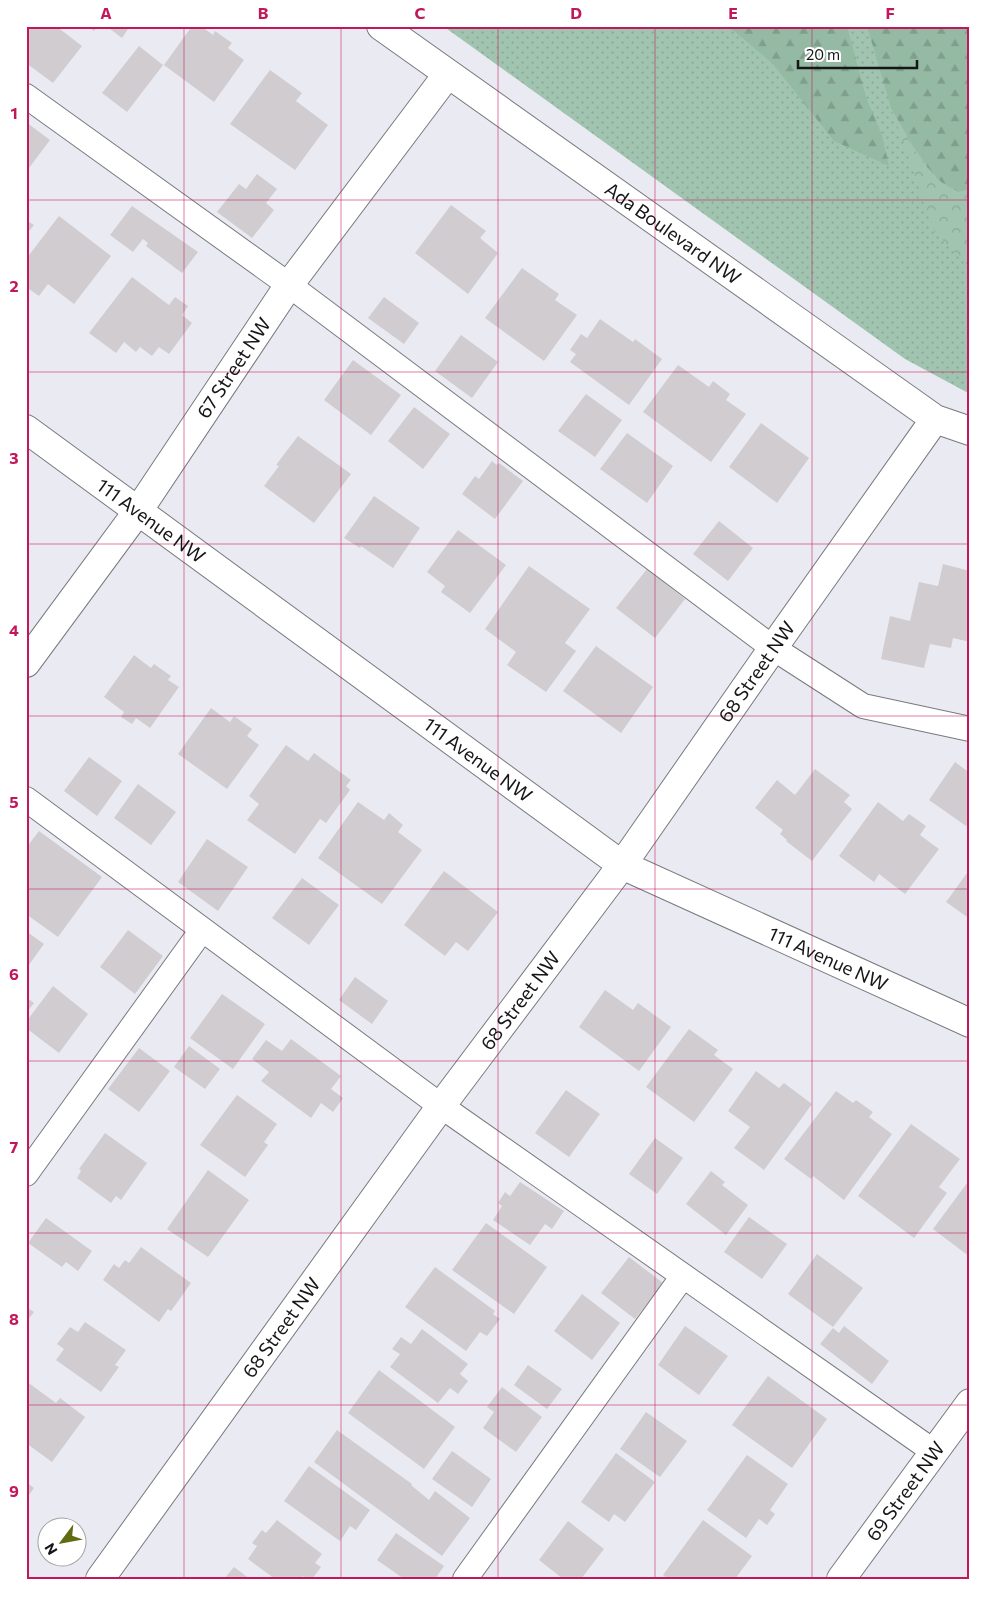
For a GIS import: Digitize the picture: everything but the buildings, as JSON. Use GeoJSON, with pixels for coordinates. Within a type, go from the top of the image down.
{"type":"FeatureCollection","features":[{"type":"Feature","properties":{"kind":"street","name":"Ada Boulevard NW"},"geometry":{"type":"LineString","coordinates":[[381,26],[447,75],[935,419],[970,431]]}},
{"type":"Feature","properties":{"kind":"street","name":"67 Street NW"},"geometry":{"type":"LineString","coordinates":[[26,664],[138,511],[289,285],[447,75]]}},
{"type":"Feature","properties":{"kind":"street","name":"68 Street NW"},"geometry":{"type":"LineString","coordinates":[[100,1579],[441,1106],[622,865],[935,419]]}},
{"type":"Feature","properties":{"kind":"street","name":"111 Avenue NW"},"geometry":{"type":"LineString","coordinates":[[26,429],[622,865],[970,1023]]}},
{"type":"Feature","properties":{"kind":"street","name":"69 Street NW"},"geometry":{"type":"LineString","coordinates":[[841,1579],[970,1402]]}},
{"type":"Feature","properties":{"kind":"lane"},"geometry":{"type":"LineString","coordinates":[[26,96],[289,285],[773,648],[863,706],[970,729]]}},
{"type":"Feature","properties":{"kind":"lane"},"geometry":{"type":"LineString","coordinates":[[26,798],[441,1106],[933,1451]]}},
{"type":"Feature","properties":{"kind":"lane"},"geometry":{"type":"LineString","coordinates":[[26,1174],[202,930]]}},
{"type":"Feature","properties":{"kind":"lane"},"geometry":{"type":"LineString","coordinates":[[465,1579],[683,1276]]}},
{"type":"Feature","properties":{"kind":"green space"},"geometry":{"type":"Polygon","coordinates":[[[443,26],[970,26],[970,394],[905,359],[443,26]]]}},
{"type":"Feature","properties":{"kind":"green space"},"geometry":{"type":"Polygon","coordinates":[[[728,26],[847,26],[867,100],[882,135],[889,166],[834,141],[772,63],[728,26]]]}},
{"type":"Feature","properties":{"kind":"green space"},"geometry":{"type":"Polygon","coordinates":[[[867,26],[970,26],[970,187],[967,190],[958,192],[941,182],[913,146],[891,108],[867,26]]]}},
{"type":"Feature","properties":{"kind":"green space"},"geometry":{"type":"Polygon","coordinates":[[[891,108],[913,147],[933,174],[958,192],[967,190],[970,187],[970,268],[935,232],[891,108]]]}}]}
